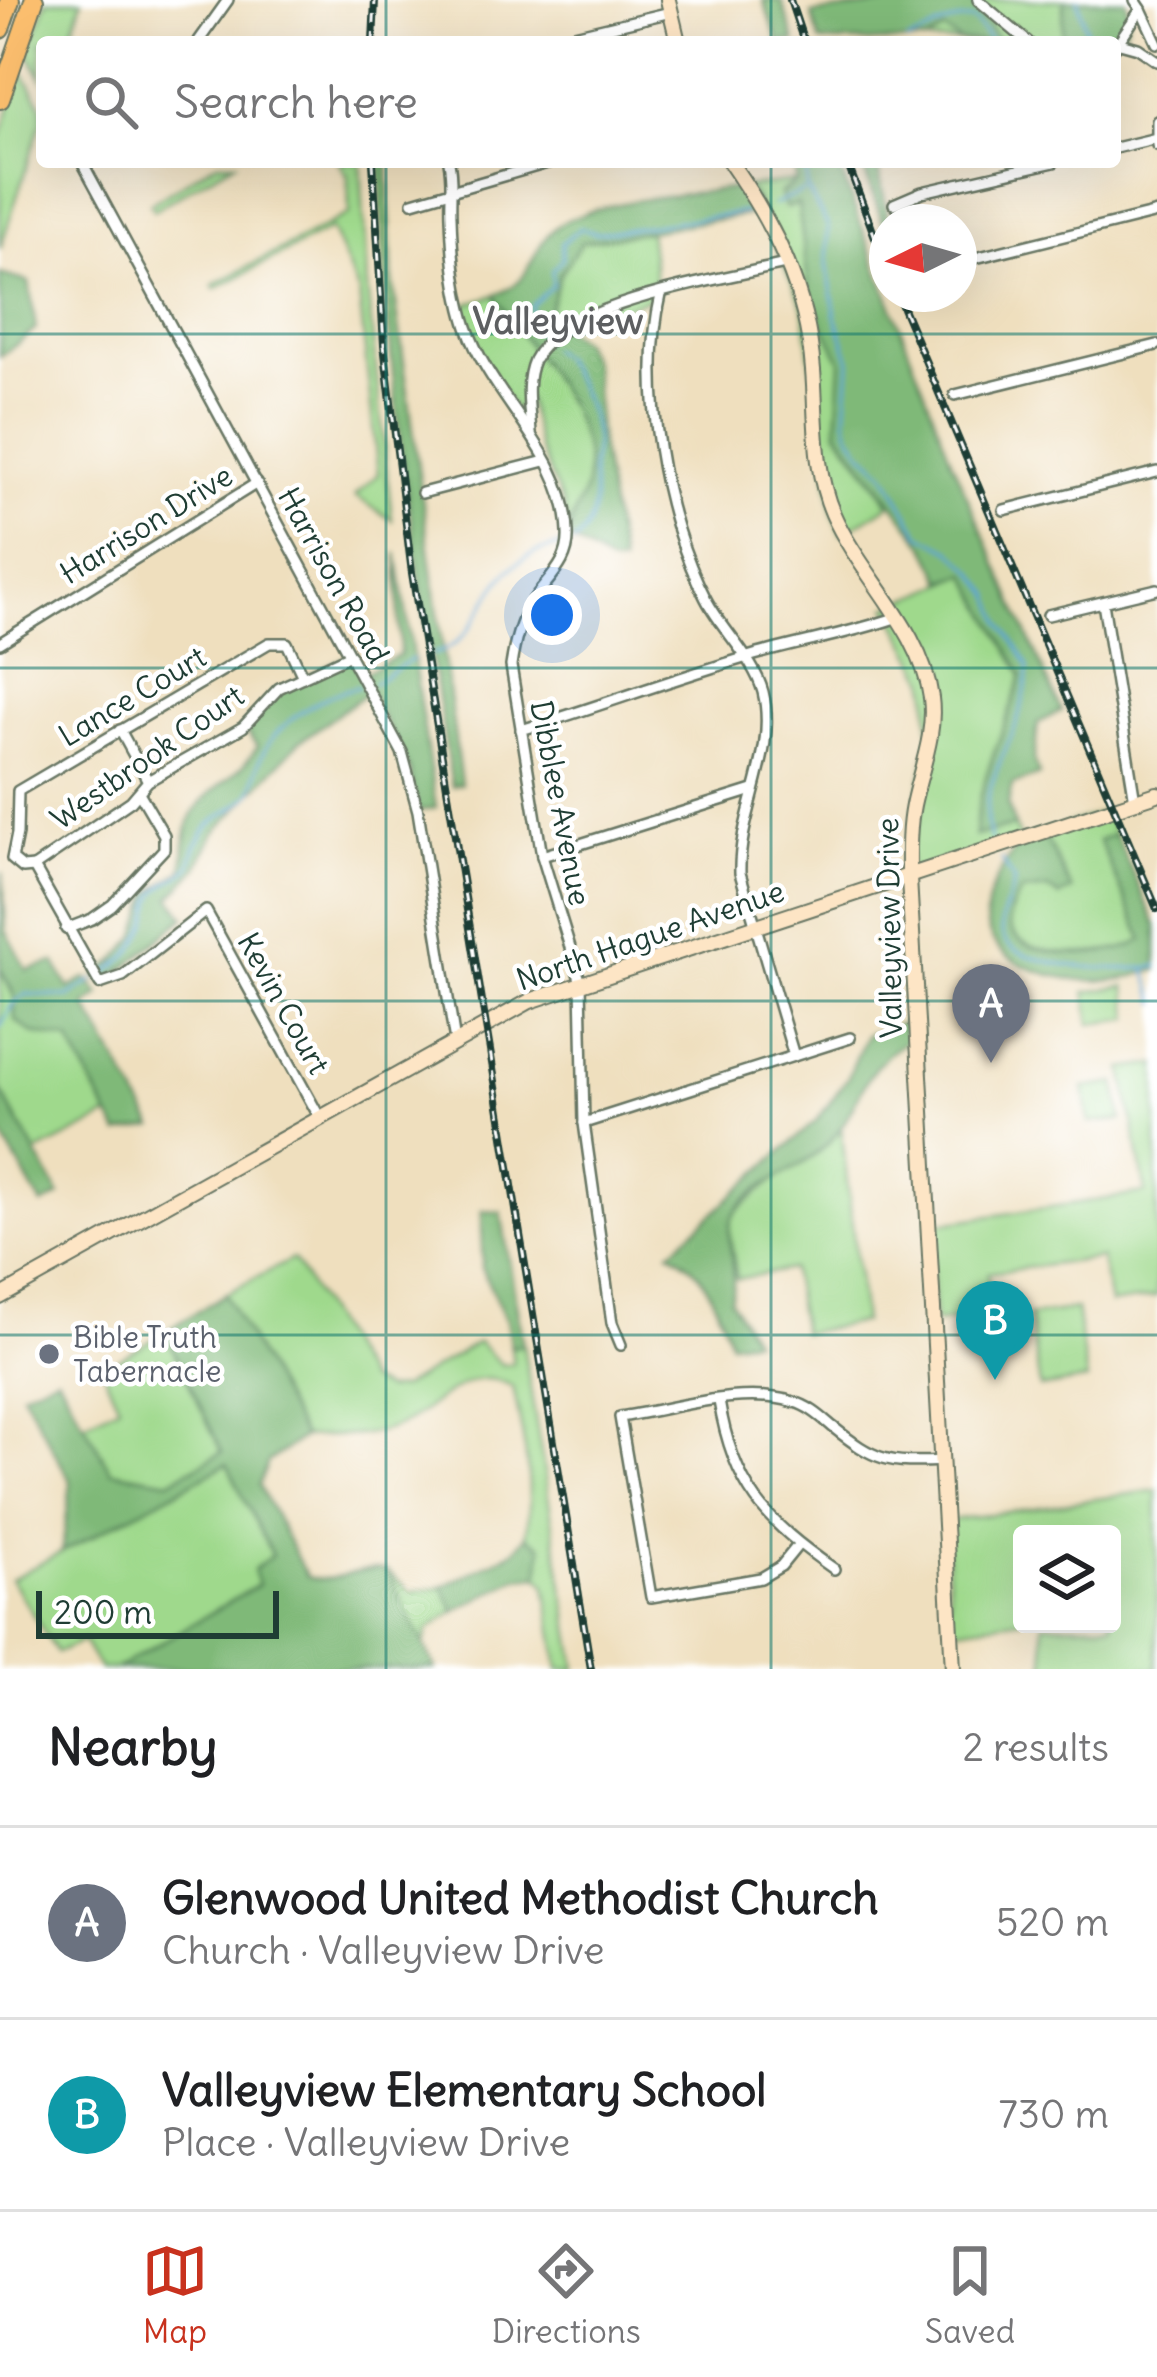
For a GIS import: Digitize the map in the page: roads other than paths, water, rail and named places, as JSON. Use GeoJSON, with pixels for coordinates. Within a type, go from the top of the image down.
{"type":"FeatureCollection","features":[{"type":"Feature","properties":{"kind":"highway"},"geometry":{"type":"LineString","coordinates":[[0,29],[10,0]]}},
{"type":"Feature","properties":{"kind":"highway"},"geometry":{"type":"LineString","coordinates":[[0,99],[34,0]]}},
{"type":"Feature","properties":{"kind":"street"},"geometry":{"type":"LineString","coordinates":[[202,36],[228,0]]}},
{"type":"Feature","properties":{"kind":"street"},"geometry":{"type":"LineString","coordinates":[[979,0],[1021,36]]}},
{"type":"Feature","properties":{"kind":"street"},"geometry":{"type":"LineString","coordinates":[[1138,5],[1157,43]]}},
{"type":"Feature","properties":{"kind":"street"},"geometry":{"type":"LineString","coordinates":[[1121,39],[1138,5]]}},
{"type":"Feature","properties":{"kind":"street"},"geometry":{"type":"LineString","coordinates":[[566,36],[670,6],[677,36]]}},
{"type":"Feature","properties":{"kind":"street"},"geometry":{"type":"LineString","coordinates":[[1121,45],[1138,47],[1157,62]]}},
{"type":"Feature","properties":{"kind":"street"},"geometry":{"type":"LineString","coordinates":[[1121,147],[1157,140],[1157,121]]}},
{"type":"Feature","properties":{"kind":"street","name":"Harrison Road"},"geometry":{"type":"LineString","coordinates":[[85,168],[410,771],[455,1042]]}},
{"type":"Feature","properties":{"kind":"street","name":"Dibblee Avenue"},"geometry":{"type":"LineString","coordinates":[[449,168],[458,290],[469,331],[488,371],[545,461],[563,505],[569,539],[561,567],[530,605],[514,643],[511,666],[542,856],[580,983],[584,1123],[612,1323],[621,1345]]}},
{"type":"Feature","properties":{"kind":"street"},"geometry":{"type":"LineString","coordinates":[[413,202],[531,168]]}},
{"type":"Feature","properties":{"kind":"street","name":"Valleyview Drive"},"geometry":{"type":"LineString","coordinates":[[734,168],[764,212],[789,263],[809,339],[816,440],[827,499],[842,534],[924,670],[932,714],[912,808],[909,878],[953,1669]]}},
{"type":"Feature","properties":{"kind":"street"},"geometry":{"type":"LineString","coordinates":[[894,204],[922,192],[1028,168]]}},
{"type":"Feature","properties":{"kind":"street"},"geometry":{"type":"LineString","coordinates":[[977,258],[1157,214]]}},
{"type":"Feature","properties":{"kind":"street"},"geometry":{"type":"LineString","coordinates":[[531,434],[529,387],[534,362],[562,328],[588,314],[789,263]]}},
{"type":"Feature","properties":{"kind":"street"},"geometry":{"type":"LineString","coordinates":[[661,295],[652,368],[671,501],[699,586],[758,678],[766,722],[740,862],[794,1055]]}},
{"type":"Feature","properties":{"kind":"street"},"geometry":{"type":"LineString","coordinates":[[955,395],[1157,345]]}},
{"type":"Feature","properties":{"kind":"street"},"geometry":{"type":"LineString","coordinates":[[422,493],[545,461]]}},
{"type":"Feature","properties":{"kind":"street"},"geometry":{"type":"LineString","coordinates":[[1004,510],[1157,472]]}},
{"type":"Feature","properties":{"kind":"street","name":"Harrison Drive"},"geometry":{"type":"LineString","coordinates":[[0,644],[257,484]]}},
{"type":"Feature","properties":{"kind":"street"},"geometry":{"type":"LineString","coordinates":[[1048,615],[1157,590]]}},
{"type":"Feature","properties":{"kind":"street"},"geometry":{"type":"LineString","coordinates":[[1103,602],[1135,801]]}},
{"type":"Feature","properties":{"kind":"street"},"geometry":{"type":"LineString","coordinates":[[521,730],[744,658],[846,635],[895,618]]}},
{"type":"Feature","properties":{"kind":"street","name":"Lance Court"},"geometry":{"type":"LineString","coordinates":[[34,867],[23,868],[12,859],[18,791],[268,643],[287,644],[303,677]]}},
{"type":"Feature","properties":{"kind":"street","name":"Westbrook Court"},"geometry":{"type":"LineString","coordinates":[[34,867],[140,794],[148,781],[243,727],[279,688],[350,655]]}},
{"type":"Feature","properties":{"kind":"street"},"geometry":{"type":"LineString","coordinates":[[120,730],[148,781]]}},
{"type":"Feature","properties":{"kind":"street"},"geometry":{"type":"LineString","coordinates":[[542,856],[753,790]]}},
{"type":"Feature","properties":{"kind":"street"},"geometry":{"type":"LineString","coordinates":[[34,867],[66,929],[92,919],[164,849],[164,835],[140,794]]}},
{"type":"Feature","properties":{"kind":"street","name":"North Hague Avenue"},"geometry":{"type":"LineString","coordinates":[[0,1297],[530,1001],[1157,794]]}},
{"type":"Feature","properties":{"kind":"street","name":"Kevin Court"},"geometry":{"type":"LineString","coordinates":[[66,929],[100,984],[123,976],[206,911],[320,1118]]}},
{"type":"Feature","properties":{"kind":"street"},"geometry":{"type":"LineString","coordinates":[[584,1123],[850,1038]]}},
{"type":"Feature","properties":{"kind":"street"},"geometry":{"type":"LineString","coordinates":[[798,1545],[781,1566],[760,1578],[651,1597],[620,1418],[755,1397],[790,1400],[806,1406],[870,1456],[902,1463],[942,1461]]}},
{"type":"Feature","properties":{"kind":"street"},"geometry":{"type":"LineString","coordinates":[[719,1401],[727,1443],[742,1480],[766,1516],[834,1569]]}},
{"type":"Feature","properties":{"kind":"waterway"},"geometry":{"type":"LineString","coordinates":[[1078,0],[1085,36]]}},
{"type":"Feature","properties":{"kind":"waterway"},"geometry":{"type":"LineString","coordinates":[[920,36],[962,20],[974,20],[986,36]]}},
{"type":"Feature","properties":{"kind":"waterway"},"geometry":{"type":"LineString","coordinates":[[806,168],[807,187]]}},
{"type":"Feature","properties":{"kind":"waterway"},"geometry":{"type":"LineString","coordinates":[[807,189],[828,226],[827,264],[850,361],[849,431],[885,473],[920,534],[951,550],[973,570],[1029,666],[1019,715],[989,794],[991,840]]}},
{"type":"Feature","properties":{"kind":"waterway"},"geometry":{"type":"LineString","coordinates":[[773,205],[804,191]]}},
{"type":"Feature","properties":{"kind":"waterway"},"geometry":{"type":"LineString","coordinates":[[543,342],[532,321],[531,306],[553,285],[552,270],[562,260],[562,243],[581,228],[597,233],[746,212]]}},
{"type":"Feature","properties":{"kind":"waterway"},"geometry":{"type":"LineString","coordinates":[[550,349],[580,389],[595,439],[591,519],[572,544]]}},
{"type":"Feature","properties":{"kind":"waterway"},"geometry":{"type":"LineString","coordinates":[[433,654],[452,646],[466,632],[516,565],[536,553],[563,546]]}},
{"type":"Feature","properties":{"kind":"waterway"},"geometry":{"type":"LineString","coordinates":[[374,683],[412,659]]}},
{"type":"Feature","properties":{"kind":"waterway"},"geometry":{"type":"LineString","coordinates":[[102,975],[134,948],[157,893],[190,867],[205,830],[251,794],[262,755],[279,731],[317,702],[358,687]]}},
{"type":"Feature","properties":{"kind":"waterway"},"geometry":{"type":"LineString","coordinates":[[1002,860],[1014,881],[1001,922],[1011,947],[1073,966],[1157,966]]}},
{"type":"Feature","properties":{"kind":"waterway"},"geometry":{"type":"LineString","coordinates":[[1146,971],[1157,1003]]}},
{"type":"Feature","properties":{"kind":"waterway"},"geometry":{"type":"LineString","coordinates":[[0,1028],[12,1005],[27,994],[68,997],[94,980]]}},
{"type":"Feature","properties":{"kind":"railway"},"geometry":{"type":"LineString","coordinates":[[373,36],[375,0]]}},
{"type":"Feature","properties":{"kind":"railway"},"geometry":{"type":"LineString","coordinates":[[790,0],[802,36]]}},
{"type":"Feature","properties":{"kind":"railway"},"geometry":{"type":"LineString","coordinates":[[373,168],[384,345],[412,573],[591,1669]]}},
{"type":"Feature","properties":{"kind":"railway"},"geometry":{"type":"LineString","coordinates":[[849,168],[869,221]]}},
{"type":"Feature","properties":{"kind":"railway"},"geometry":{"type":"LineString","coordinates":[[905,312],[1157,909]]}},
{"type":"Feature","properties":{"kind":"place","name":"Glenwood United Methodist Church"},"geometry":{"type":"Point","coordinates":[991,1063]}},
{"type":"Feature","properties":{"kind":"place","name":"Bible Truth Tabernacle"},"geometry":{"type":"Point","coordinates":[49,1354]}},
{"type":"Feature","properties":{"kind":"place","name":"Valleyview Elementary School"},"geometry":{"type":"Point","coordinates":[995,1380]}},
{"type":"Feature","properties":{"kind":"district","name":"Valleyview"},"geometry":{"type":"Point","coordinates":[558,321]}}]}
